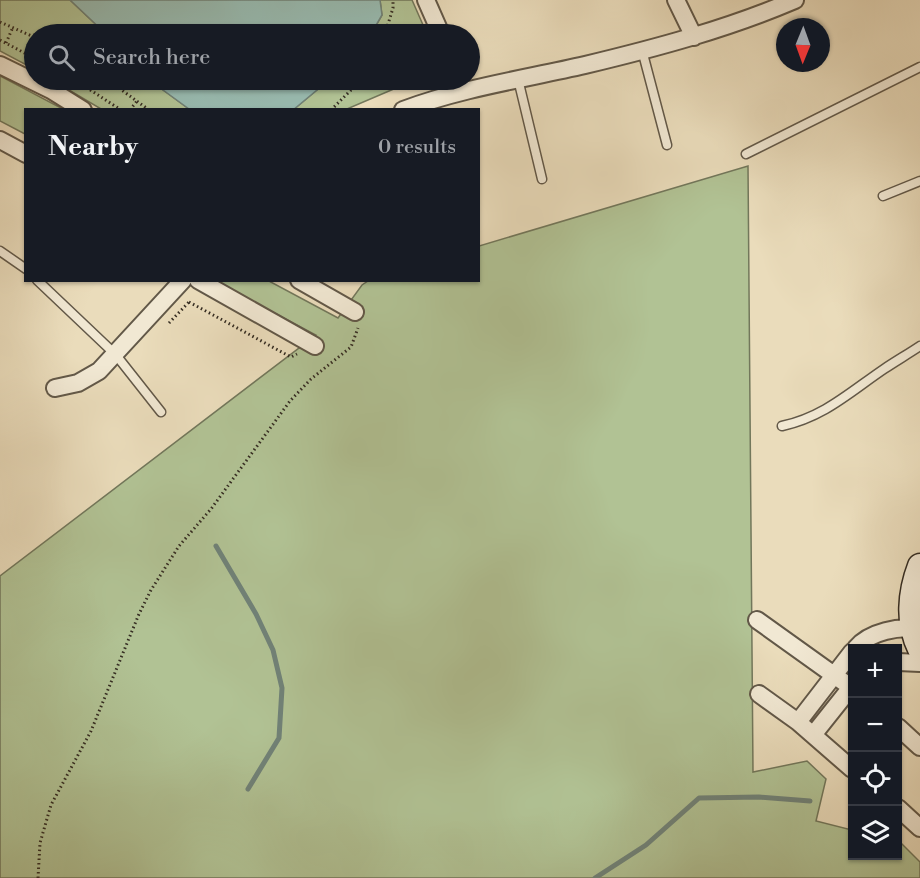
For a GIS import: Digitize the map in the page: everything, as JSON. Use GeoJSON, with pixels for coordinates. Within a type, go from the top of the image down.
{"type":"FeatureCollection","features":[{"type":"Feature","properties":{"kind":"street"},"geometry":{"type":"LineString","coordinates":[[426,0],[437,24]]}},
{"type":"Feature","properties":{"kind":"street"},"geometry":{"type":"LineString","coordinates":[[675,0],[694,37]]}},
{"type":"Feature","properties":{"kind":"street"},"geometry":{"type":"LineString","coordinates":[[480,83],[518,79],[694,37],[732,25],[795,0]]}},
{"type":"Feature","properties":{"kind":"street"},"geometry":{"type":"LineString","coordinates":[[0,65],[24,77]]}},
{"type":"Feature","properties":{"kind":"street"},"geometry":{"type":"LineString","coordinates":[[51,90],[80,108]]}},
{"type":"Feature","properties":{"kind":"street"},"geometry":{"type":"LineString","coordinates":[[407,108],[449,90]]}},
{"type":"Feature","properties":{"kind":"street"},"geometry":{"type":"LineString","coordinates":[[0,140],[24,153]]}},
{"type":"Feature","properties":{"kind":"street"},"geometry":{"type":"LineString","coordinates":[[202,282],[315,346]]}},
{"type":"Feature","properties":{"kind":"street"},"geometry":{"type":"LineString","coordinates":[[302,282],[355,312]]}},
{"type":"Feature","properties":{"kind":"street"},"geometry":{"type":"LineString","coordinates":[[55,388],[78,383],[99,371],[178,286]]}},
{"type":"Feature","properties":{"kind":"street"},"geometry":{"type":"LineString","coordinates":[[862,644],[885,632],[918,636],[912,595],[920,566]]}},
{"type":"Feature","properties":{"kind":"street"},"geometry":{"type":"LineString","coordinates":[[757,620],[848,684]]}},
{"type":"Feature","properties":{"kind":"street"},"geometry":{"type":"LineString","coordinates":[[798,722],[848,657]]}},
{"type":"Feature","properties":{"kind":"street"},"geometry":{"type":"LineString","coordinates":[[902,662],[920,663]]}},
{"type":"Feature","properties":{"kind":"street"},"geometry":{"type":"LineString","coordinates":[[813,735],[848,692]]}},
{"type":"Feature","properties":{"kind":"street"},"geometry":{"type":"LineString","coordinates":[[759,694],[798,722],[848,766]]}},
{"type":"Feature","properties":{"kind":"street"},"geometry":{"type":"LineString","coordinates":[[902,731],[920,747]]}},
{"type":"Feature","properties":{"kind":"street"},"geometry":{"type":"LineString","coordinates":[[902,812],[920,828]]}},
{"type":"Feature","properties":{"kind":"lane"},"geometry":{"type":"LineString","coordinates":[[642,50],[667,145]]}},
{"type":"Feature","properties":{"kind":"lane"},"geometry":{"type":"LineString","coordinates":[[746,154],[920,67]]}},
{"type":"Feature","properties":{"kind":"lane"},"geometry":{"type":"LineString","coordinates":[[518,79],[542,179]]}},
{"type":"Feature","properties":{"kind":"lane"},"geometry":{"type":"LineString","coordinates":[[883,196],[920,181]]}},
{"type":"Feature","properties":{"kind":"lane"},"geometry":{"type":"LineString","coordinates":[[0,251],[24,268]]}},
{"type":"Feature","properties":{"kind":"lane"},"geometry":{"type":"LineString","coordinates":[[40,282],[116,355],[161,412]]}},
{"type":"Feature","properties":{"kind":"lane"},"geometry":{"type":"LineString","coordinates":[[782,426],[796,423],[829,409],[920,346]]}},
{"type":"Feature","properties":{"kind":"path"},"geometry":{"type":"LineString","coordinates":[[387,24],[393,8],[393,0]]}},
{"type":"Feature","properties":{"kind":"path"},"geometry":{"type":"LineString","coordinates":[[0,22],[24,32]]}},
{"type":"Feature","properties":{"kind":"path"},"geometry":{"type":"LineString","coordinates":[[6,44],[13,27]]}},
{"type":"Feature","properties":{"kind":"path"},"geometry":{"type":"LineString","coordinates":[[0,40],[24,53]]}},
{"type":"Feature","properties":{"kind":"path"},"geometry":{"type":"LineString","coordinates":[[90,90],[118,108]]}},
{"type":"Feature","properties":{"kind":"path"},"geometry":{"type":"LineString","coordinates":[[122,90],[147,108]]}},
{"type":"Feature","properties":{"kind":"path"},"geometry":{"type":"LineString","coordinates":[[333,108],[351,90]]}},
{"type":"Feature","properties":{"kind":"path"},"geometry":{"type":"LineString","coordinates":[[131,108],[137,100]]}},
{"type":"Feature","properties":{"kind":"path"},"geometry":{"type":"LineString","coordinates":[[178,286],[291,357],[315,346]]}},
{"type":"Feature","properties":{"kind":"path"},"geometry":{"type":"LineString","coordinates":[[38,878],[40,843],[51,805],[91,731],[151,590],[179,546],[211,509],[290,401],[310,379],[351,347],[358,334],[359,326],[355,312]]}},
{"type":"Feature","properties":{"kind":"green space"},"geometry":{"type":"Polygon","coordinates":[[[0,0],[70,0],[95,24],[24,24],[24,64],[0,51],[0,0]]]}},
{"type":"Feature","properties":{"kind":"green space"},"geometry":{"type":"Polygon","coordinates":[[[380,0],[412,0],[423,24],[377,24],[382,15],[380,0]]]}},
{"type":"Feature","properties":{"kind":"green space"},"geometry":{"type":"Polygon","coordinates":[[[0,76],[61,108],[24,108],[24,133],[0,121],[0,76]]]}},
{"type":"Feature","properties":{"kind":"green space"},"geometry":{"type":"Polygon","coordinates":[[[69,90],[163,90],[188,108],[99,108],[69,90]]]}},
{"type":"Feature","properties":{"kind":"green space"},"geometry":{"type":"Polygon","coordinates":[[[317,90],[391,90],[349,108],[295,108],[317,90]]]}},
{"type":"Feature","properties":{"kind":"green space"},"geometry":{"type":"Polygon","coordinates":[[[748,166],[753,772],[807,761],[826,779],[816,821],[848,829],[848,860],[902,860],[902,844],[920,862],[920,878],[0,878],[0,576],[316,335],[218,282],[271,282],[338,318],[366,282],[480,282],[480,246],[748,166]]]}},
{"type":"Feature","properties":{"kind":"water"},"geometry":{"type":"Polygon","coordinates":[[[70,0],[380,0],[382,15],[377,24],[95,24],[70,0]]]}},
{"type":"Feature","properties":{"kind":"water"},"geometry":{"type":"Polygon","coordinates":[[[163,90],[317,90],[295,108],[188,108],[163,90]]]}},
{"type":"Feature","properties":{"kind":"waterway"},"geometry":{"type":"LineString","coordinates":[[216,546],[256,614],[273,650],[282,688],[279,738],[248,789]]}},
{"type":"Feature","properties":{"kind":"waterway"},"geometry":{"type":"LineString","coordinates":[[595,878],[646,845],[699,798],[759,797],[810,801]]}}]}
